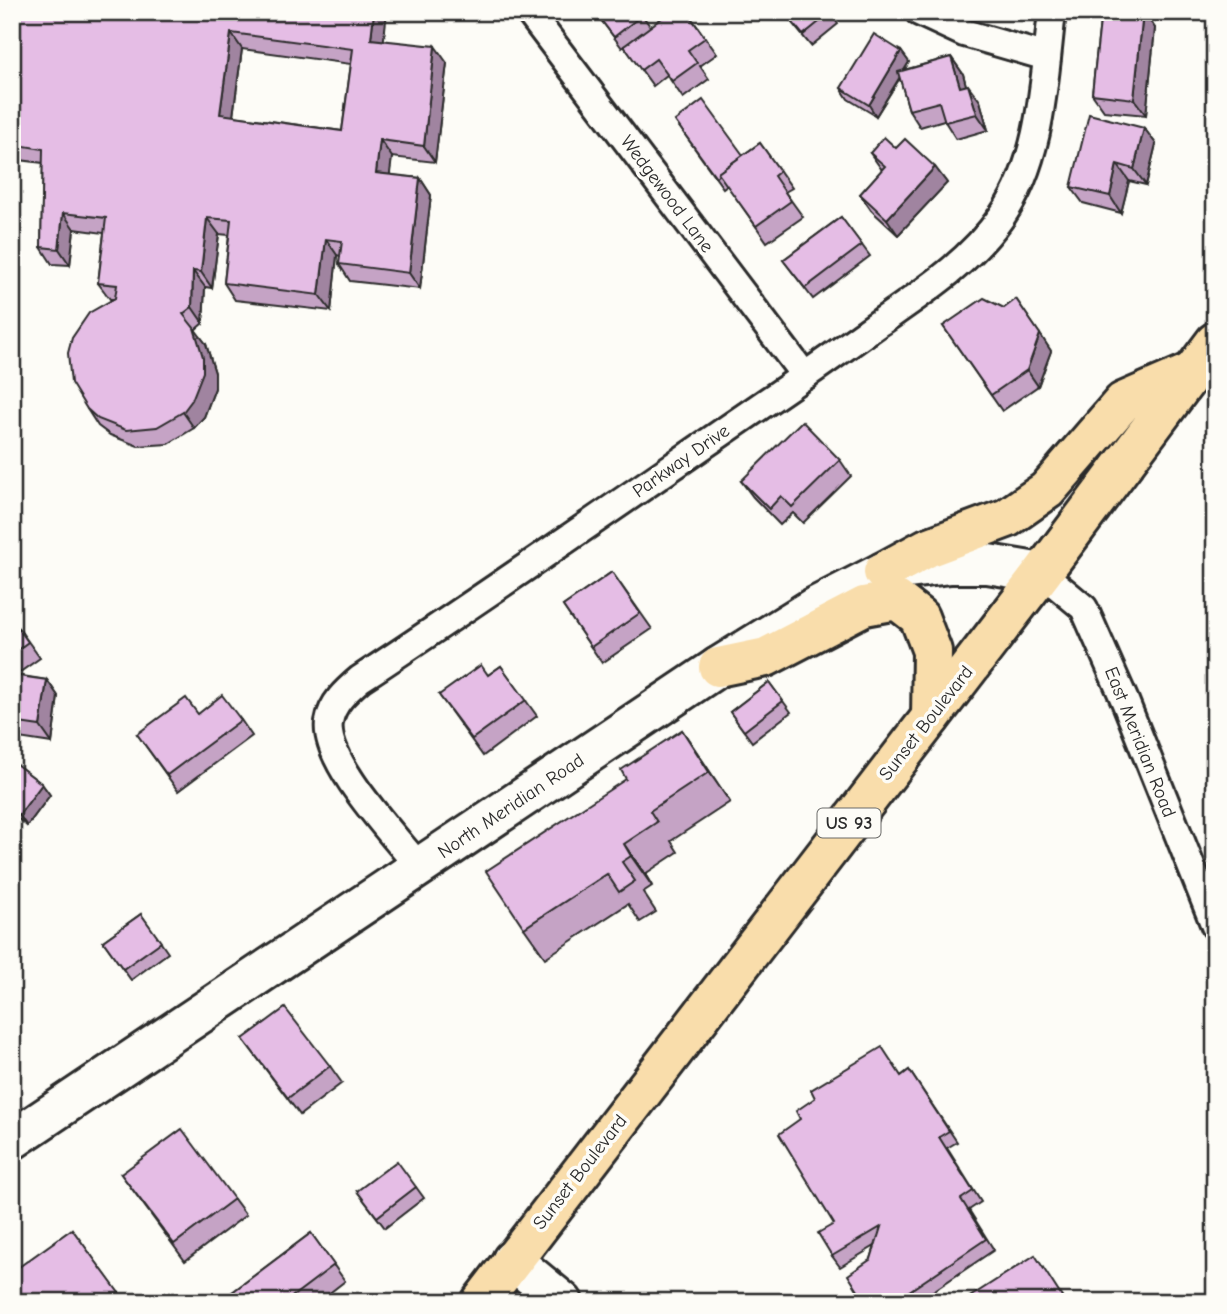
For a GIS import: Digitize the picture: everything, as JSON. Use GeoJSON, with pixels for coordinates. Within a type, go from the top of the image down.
{"type":"FeatureCollection","features":[{"type":"Feature","properties":{"kind":"main road","name":"Sunset Boulevard"},"geometry":{"type":"LineString","coordinates":[[481,1302],[1215,342]]}},
{"type":"Feature","properties":{"kind":"main road"},"geometry":{"type":"LineString","coordinates":[[883,572],[927,548],[1007,518],[1047,490],[1123,402],[1192,373]]}},
{"type":"Feature","properties":{"kind":"main road","name":"North Meridian Road"},"geometry":{"type":"LineString","coordinates":[[12,1140],[718,667],[813,608],[883,572],[951,564],[988,564],[1041,573]]}},
{"type":"Feature","properties":{"kind":"main road"},"geometry":{"type":"LineString","coordinates":[[718,667],[766,657],[864,606],[897,600],[919,617],[932,651],[930,717]]}},
{"type":"Feature","properties":{"kind":"main road"},"geometry":{"type":"LineString","coordinates":[[512,1260],[564,1302]]}},
{"type":"Feature","properties":{"kind":"street","name":"Wedgewood Lane"},"geometry":{"type":"LineString","coordinates":[[528,12],[805,376]]}},
{"type":"Feature","properties":{"kind":"street"},"geometry":{"type":"LineString","coordinates":[[919,12],[964,33],[1047,57]]}},
{"type":"Feature","properties":{"kind":"street","name":"Parkway Drive"},"geometry":{"type":"LineString","coordinates":[[419,868],[348,776],[333,750],[329,723],[341,695],[360,679],[589,527],[942,279],[966,259],[1004,215],[1017,191],[1031,152],[1052,12]]}},
{"type":"Feature","properties":{"kind":"street","name":"East Meridian Road"},"geometry":{"type":"LineString","coordinates":[[1041,573],[1084,608],[1125,701],[1215,926]]}},
{"type":"Feature","properties":{"kind":"building"},"geometry":{"type":"Polygon","coordinates":[[[12,12],[374,12],[371,39],[435,46],[424,146],[380,140],[376,173],[420,178],[409,273],[339,264],[342,241],[326,239],[319,295],[224,283],[231,220],[207,218],[201,272],[193,271],[192,307],[183,314],[194,328],[203,357],[203,372],[192,400],[183,412],[157,427],[126,430],[98,419],[87,409],[71,383],[68,353],[72,338],[89,313],[115,298],[117,285],[98,283],[106,218],[63,213],[59,249],[41,247],[43,149],[12,144],[12,12]],[[231,33],[220,114],[342,131],[353,49],[231,33]]]}},
{"type":"Feature","properties":{"kind":"building"},"geometry":{"type":"Polygon","coordinates":[[[595,12],[640,12],[642,15],[614,37],[595,12]]]}},
{"type":"Feature","properties":{"kind":"building"},"geometry":{"type":"Polygon","coordinates":[[[670,12],[687,12],[705,38],[688,50],[697,63],[672,81],[656,59],[641,70],[624,46],[670,12]]]}},
{"type":"Feature","properties":{"kind":"building"},"geometry":{"type":"Polygon","coordinates":[[[784,12],[830,12],[830,13],[803,35],[784,12]]]}},
{"type":"Feature","properties":{"kind":"building"},"geometry":{"type":"Polygon","coordinates":[[[1101,12],[1143,12],[1134,99],[1092,94],[1101,12]]]}},
{"type":"Feature","properties":{"kind":"building"},"geometry":{"type":"Polygon","coordinates":[[[874,34],[901,51],[869,105],[841,88],[874,34]]]}},
{"type":"Feature","properties":{"kind":"building"},"geometry":{"type":"Polygon","coordinates":[[[951,57],[960,87],[968,85],[977,114],[945,122],[939,102],[909,110],[898,72],[951,57]]]}},
{"type":"Feature","properties":{"kind":"building"},"geometry":{"type":"Polygon","coordinates":[[[703,100],[743,155],[716,177],[675,121],[703,100]]]}},
{"type":"Feature","properties":{"kind":"building"},"geometry":{"type":"Polygon","coordinates":[[[1089,114],[1144,128],[1134,169],[1117,164],[1110,196],[1071,187],[1089,114]]]}},
{"type":"Feature","properties":{"kind":"building"},"geometry":{"type":"Polygon","coordinates":[[[884,137],[896,148],[905,139],[935,167],[887,219],[860,194],[885,166],[870,153],[884,137]]]}},
{"type":"Feature","properties":{"kind":"building"},"geometry":{"type":"Polygon","coordinates":[[[760,143],[780,171],[774,176],[791,201],[756,226],[718,173],[760,143]]]}},
{"type":"Feature","properties":{"kind":"building"},"geometry":{"type":"Polygon","coordinates":[[[841,217],[862,245],[805,288],[783,260],[841,217]]]}},
{"type":"Feature","properties":{"kind":"building"},"geometry":{"type":"Polygon","coordinates":[[[984,298],[1004,308],[1016,299],[1040,334],[1027,370],[991,395],[943,326],[984,298]]]}},
{"type":"Feature","properties":{"kind":"building"},"geometry":{"type":"Polygon","coordinates":[[[802,421],[840,460],[792,507],[781,496],[769,509],[741,481],[802,421]]]}},
{"type":"Feature","properties":{"kind":"building"},"geometry":{"type":"Polygon","coordinates":[[[612,572],[640,613],[591,647],[563,606],[612,572]]]}},
{"type":"Feature","properties":{"kind":"building"},"geometry":{"type":"Polygon","coordinates":[[[12,619],[28,642],[12,654],[12,619]]]}},
{"type":"Feature","properties":{"kind":"building"},"geometry":{"type":"Polygon","coordinates":[[[481,665],[488,675],[501,666],[526,700],[472,739],[439,695],[481,665]]]}},
{"type":"Feature","properties":{"kind":"building"},"geometry":{"type":"Polygon","coordinates":[[[12,675],[47,680],[40,726],[12,722],[12,675]]]}},
{"type":"Feature","properties":{"kind":"building"},"geometry":{"type":"Polygon","coordinates":[[[769,682],[783,701],[744,731],[730,712],[769,682]]]}},
{"type":"Feature","properties":{"kind":"building"},"geometry":{"type":"Polygon","coordinates":[[[222,695],[241,720],[167,775],[137,734],[186,698],[198,714],[222,695]]]}},
{"type":"Feature","properties":{"kind":"building"},"geometry":{"type":"Polygon","coordinates":[[[682,730],[709,772],[650,811],[657,822],[624,844],[631,856],[622,862],[635,881],[619,892],[607,874],[524,928],[486,871],[626,779],[621,770],[682,730]]]}},
{"type":"Feature","properties":{"kind":"building"},"geometry":{"type":"Polygon","coordinates":[[[12,761],[42,784],[19,815],[12,809],[12,761]]]}},
{"type":"Feature","properties":{"kind":"building"},"geometry":{"type":"Polygon","coordinates":[[[141,914],[161,942],[123,969],[103,941],[141,914]]]}},
{"type":"Feature","properties":{"kind":"building"},"geometry":{"type":"Polygon","coordinates":[[[285,1008],[330,1066],[288,1098],[243,1039],[285,1008]]]}},
{"type":"Feature","properties":{"kind":"building"},"geometry":{"type":"Polygon","coordinates":[[[882,1047],[901,1076],[909,1070],[949,1131],[939,1137],[973,1191],[961,1199],[986,1239],[893,1302],[865,1302],[848,1275],[871,1259],[881,1227],[832,1256],[818,1233],[834,1224],[779,1134],[800,1119],[796,1111],[815,1098],[811,1090],[882,1047]]]}},
{"type":"Feature","properties":{"kind":"building"},"geometry":{"type":"Polygon","coordinates":[[[182,1129],[234,1199],[174,1244],[121,1174],[182,1129]]]}},
{"type":"Feature","properties":{"kind":"building"},"geometry":{"type":"Polygon","coordinates":[[[397,1161],[416,1187],[377,1217],[357,1191],[397,1161]]]}},
{"type":"Feature","properties":{"kind":"building"},"geometry":{"type":"Polygon","coordinates":[[[72,1229],[119,1293],[107,1302],[12,1302],[12,1272],[72,1229]]]}},
{"type":"Feature","properties":{"kind":"building"},"geometry":{"type":"Polygon","coordinates":[[[311,1233],[334,1265],[285,1302],[219,1302],[311,1233]]]}},
{"type":"Feature","properties":{"kind":"building"},"geometry":{"type":"Polygon","coordinates":[[[1035,1255],[1065,1302],[962,1302],[1035,1255]]]}}]}
